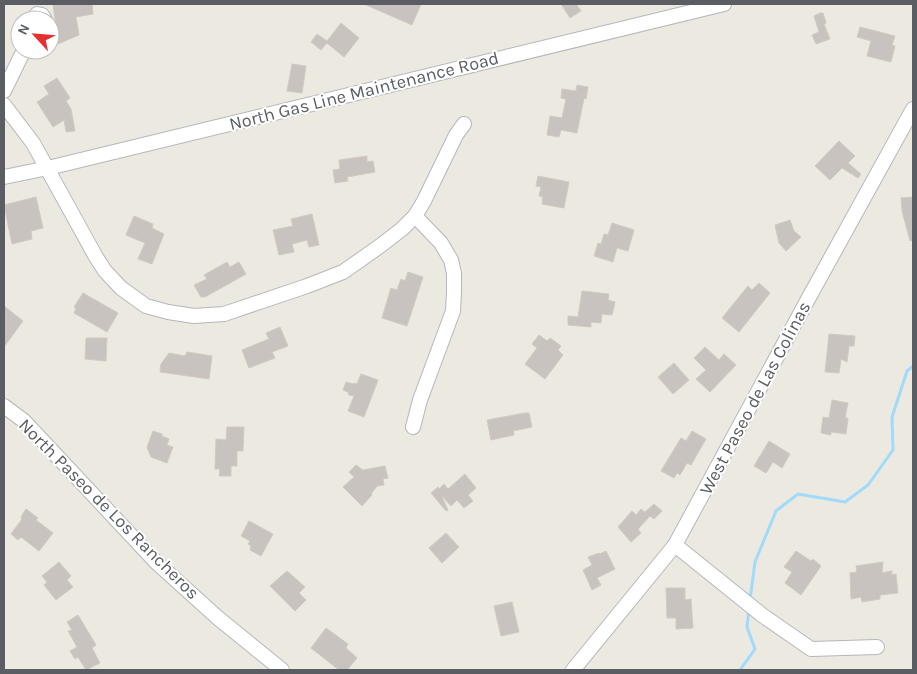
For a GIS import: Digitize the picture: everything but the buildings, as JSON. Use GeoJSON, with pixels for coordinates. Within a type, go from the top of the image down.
{"type":"FeatureCollection","features":[{"type":"Feature","properties":{"kind":"street","name":"North Gas Line Maintenance Road"},"geometry":{"type":"LineString","coordinates":[[4,177],[48,168],[724,4]]}},
{"type":"Feature","properties":{"kind":"street"},"geometry":{"type":"LineString","coordinates":[[4,91],[19,60]]}},
{"type":"Feature","properties":{"kind":"street"},"geometry":{"type":"LineString","coordinates":[[4,104],[33,143],[96,257],[120,288],[146,306],[194,316],[224,314],[308,286],[343,272],[380,246],[415,216],[456,135],[464,124]]}},
{"type":"Feature","properties":{"kind":"street","name":"West Paseo de Las Colinas"},"geometry":{"type":"LineString","coordinates":[[573,670],[675,545],[913,109]]}},
{"type":"Feature","properties":{"kind":"street"},"geometry":{"type":"LineString","coordinates":[[413,426],[420,400],[453,310],[454,292],[454,274],[451,260],[441,243],[415,216]]}},
{"type":"Feature","properties":{"kind":"street","name":"North Paseo de Los Rancheros"},"geometry":{"type":"LineString","coordinates":[[4,406],[24,421],[156,562],[218,618],[282,670]]}},
{"type":"Feature","properties":{"kind":"street"},"geometry":{"type":"LineString","coordinates":[[675,545],[762,615],[811,649],[877,647]]}},
{"type":"Feature","properties":{"kind":"waterway"},"geometry":{"type":"LineString","coordinates":[[750,600],[755,562],[776,511],[798,494],[845,502],[868,485],[893,450],[892,417],[907,371],[913,366]]}},
{"type":"Feature","properties":{"kind":"waterway"},"geometry":{"type":"LineString","coordinates":[[740,670],[755,649],[747,627],[749,609]]}}]}
